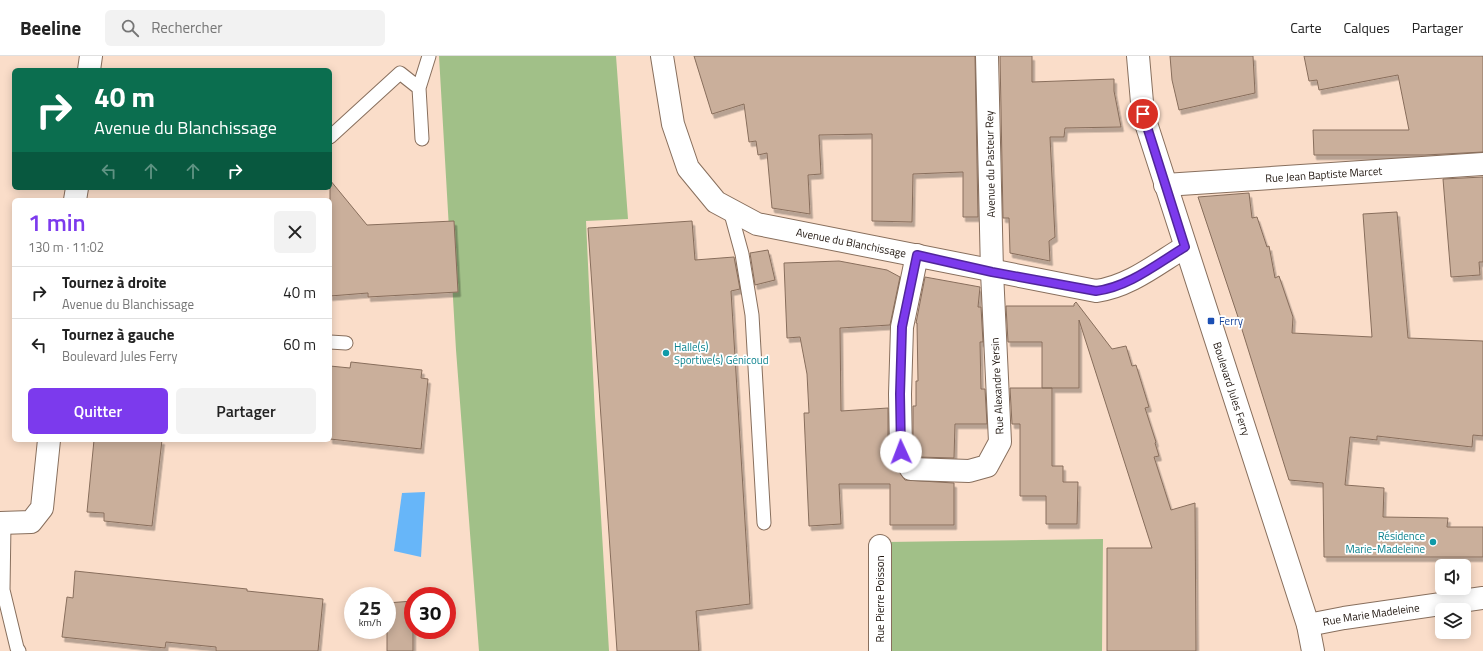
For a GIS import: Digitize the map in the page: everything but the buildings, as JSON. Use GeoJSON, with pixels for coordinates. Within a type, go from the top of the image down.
{"type":"FeatureCollection","features":[{"type":"Feature","properties":{"kind":"street"},"geometry":{"type":"LineString","coordinates":[[89,68],[91,56]]}},
{"type":"Feature","properties":{"kind":"street","name":"Avenue du Blanchissage"},"geometry":{"type":"LineString","coordinates":[[662,56],[673,124],[688,168],[716,202],[757,224],[917,255],[992,272],[1096,291],[1110,289],[1122,284],[1185,247]]}},
{"type":"Feature","properties":{"kind":"street","name":"Avenue du Pasteur Rey"},"geometry":{"type":"LineString","coordinates":[[988,56],[992,272]]}},
{"type":"Feature","properties":{"kind":"street","name":"Boulevard Jules Ferry"},"geometry":{"type":"LineString","coordinates":[[1138,56],[1143,114],[1308,625],[1313,651]]}},
{"type":"Feature","properties":{"kind":"street","name":"Rue Jean Baptiste Marcet"},"geometry":{"type":"LineString","coordinates":[[1165,186],[1483,164]]}},
{"type":"Feature","properties":{"kind":"street","name":"Rue Alexandre Yersin"},"geometry":{"type":"LineString","coordinates":[[917,255],[902,327],[900,394],[901,452],[910,469],[969,471],[987,466],[1000,442],[992,272]]}},
{"type":"Feature","properties":{"kind":"street"},"geometry":{"type":"LineString","coordinates":[[2,524],[31,522],[42,508],[49,442]]}},
{"type":"Feature","properties":{"kind":"street","name":"Rue Pierre Poisson"},"geometry":{"type":"LineString","coordinates":[[880,546],[880,651]]}},
{"type":"Feature","properties":{"kind":"street","name":"Rue Marie Madeleine"},"geometry":{"type":"LineString","coordinates":[[1308,625],[1344,618],[1483,598]]}},
{"type":"Feature","properties":{"kind":"lane"},"geometry":{"type":"LineString","coordinates":[[422,139],[419,88],[429,56]]}},
{"type":"Feature","properties":{"kind":"lane"},"geometry":{"type":"LineString","coordinates":[[332,134],[400,73],[419,88]]}},
{"type":"Feature","properties":{"kind":"lane"},"geometry":{"type":"LineString","coordinates":[[730,210],[742,254],[752,315],[764,523]]}},
{"type":"Feature","properties":{"kind":"lane"},"geometry":{"type":"LineString","coordinates":[[332,342],[346,343]]}},
{"type":"Feature","properties":{"kind":"lane"},"geometry":{"type":"LineString","coordinates":[[2,524],[2,590],[16,648],[19,651]]}},
{"type":"Feature","properties":{"kind":"green space"},"geometry":{"type":"Polygon","coordinates":[[[439,56],[616,56],[628,219],[586,221],[595,416],[609,651],[479,651],[456,350],[439,56]]]}},
{"type":"Feature","properties":{"kind":"green space"},"geometry":{"type":"Polygon","coordinates":[[[1103,539],[1102,651],[889,651],[886,542],[1103,539]]]}},
{"type":"Feature","properties":{"kind":"water"},"geometry":{"type":"Polygon","coordinates":[[[425,492],[421,557],[394,551],[402,493],[425,492]]]}},
{"type":"Feature","properties":{"kind":"place","name":"Ferry"},"geometry":{"type":"Point","coordinates":[1211,321]}},
{"type":"Feature","properties":{"kind":"place","name":"Halle(s) Sportive(s) Génicoud"},"geometry":{"type":"Point","coordinates":[666,353]}},
{"type":"Feature","properties":{"kind":"place","name":"Résidence Marie-Madeleine"},"geometry":{"type":"Point","coordinates":[1433,542]}},
{"type":"Feature","properties":{"kind":"route"},"geometry":{"type":"LineString","coordinates":[[901,452],[900,394],[902,327],[917,255],[992,272],[1096,291],[1110,289],[1122,284],[1185,247],[1143,114]]}}]}
